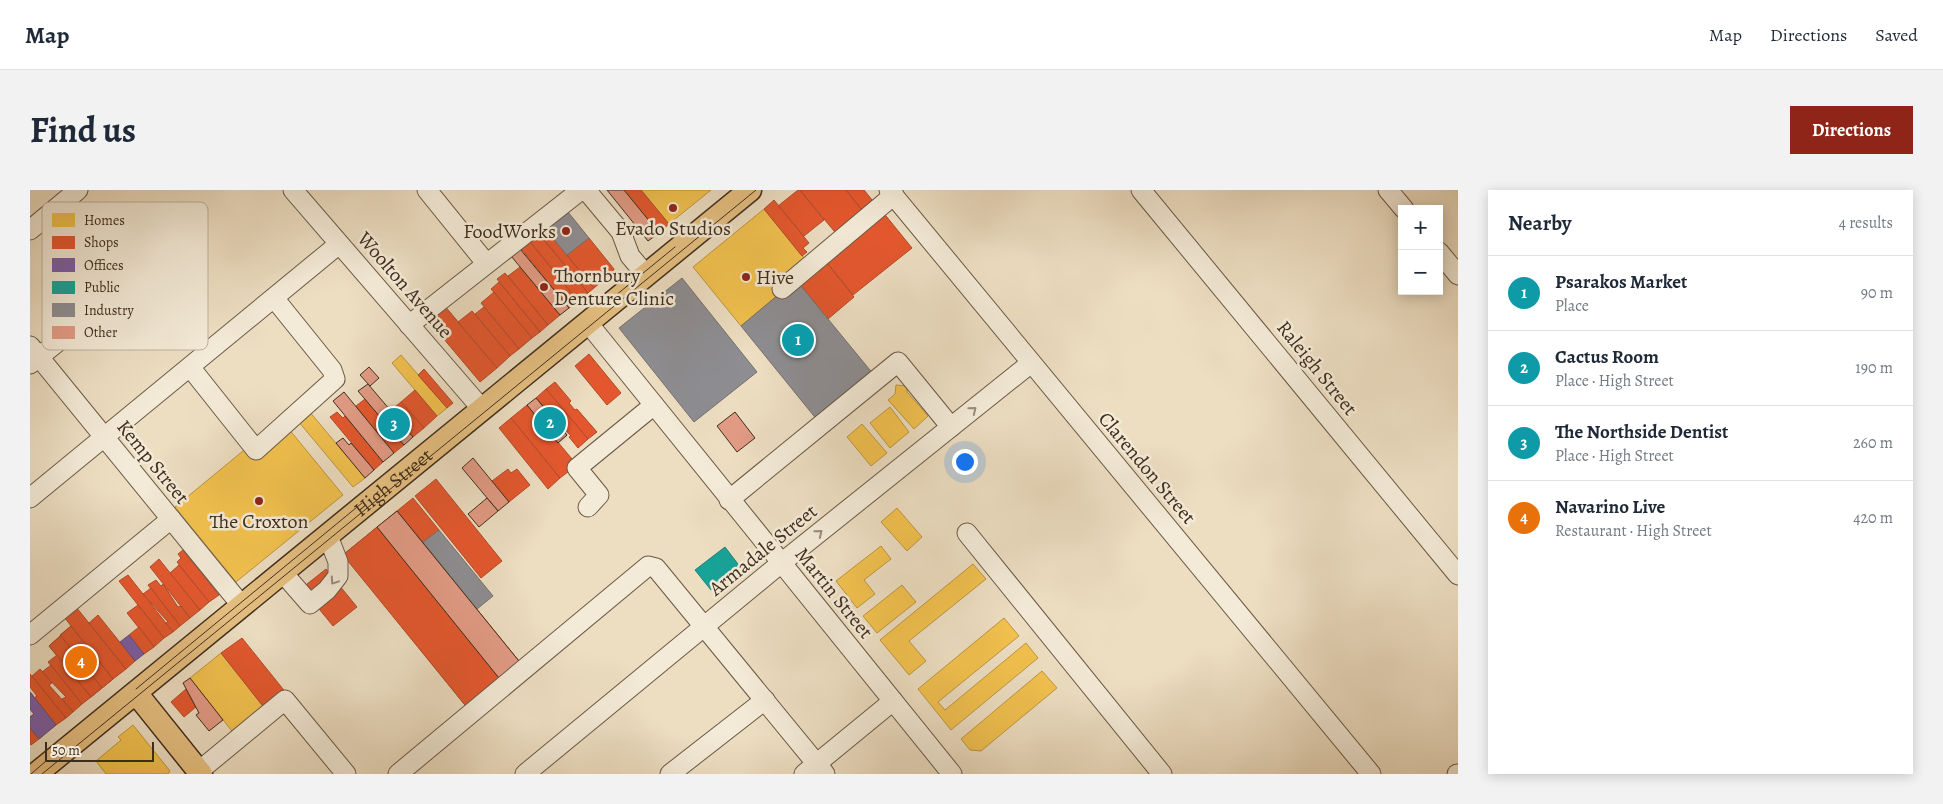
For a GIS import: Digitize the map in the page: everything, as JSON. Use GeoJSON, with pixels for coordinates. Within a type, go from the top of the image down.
{"type":"FeatureCollection","features":[{"type":"Feature","properties":{"kind":"main road","name":"High Street"},"geometry":{"type":"LineString","coordinates":[[36,774],[750,190]]}},
{"type":"Feature","properties":{"kind":"main road"},"geometry":{"type":"LineString","coordinates":[[136,693],[200,773]]}},
{"type":"Feature","properties":{"kind":"street"},"geometry":{"type":"LineString","coordinates":[[64,202],[78,190]]}},
{"type":"Feature","properties":{"kind":"street","name":"Woolton Avenue"},"geometry":{"type":"LineString","coordinates":[[293,190],[482,409]]}},
{"type":"Feature","properties":{"kind":"street"},"geometry":{"type":"LineString","coordinates":[[427,190],[486,263]]}},
{"type":"Feature","properties":{"kind":"street"},"geometry":{"type":"LineString","coordinates":[[410,325],[486,263],[581,190]]}},
{"type":"Feature","properties":{"kind":"street"},"geometry":{"type":"LineString","coordinates":[[586,190],[620,232],[630,256],[646,275]]}},
{"type":"Feature","properties":{"kind":"street","name":"Raleigh Street"},"geometry":{"type":"LineString","coordinates":[[1141,190],[1458,575]]}},
{"type":"Feature","properties":{"kind":"street"},"geometry":{"type":"LineString","coordinates":[[1388,190],[1401,205]]}},
{"type":"Feature","properties":{"kind":"street"},"geometry":{"type":"LineString","coordinates":[[782,289],[896,193]]}},
{"type":"Feature","properties":{"kind":"street","name":"Clarendon Street"},"geometry":{"type":"LineString","coordinates":[[896,193],[1031,363],[1371,774]]}},
{"type":"Feature","properties":{"kind":"street"},"geometry":{"type":"LineString","coordinates":[[30,230],[42,220]]}},
{"type":"Feature","properties":{"kind":"street"},"geometry":{"type":"LineString","coordinates":[[30,498],[339,244]]}},
{"type":"Feature","properties":{"kind":"street"},"geometry":{"type":"LineString","coordinates":[[1443,257],[1458,275]]}},
{"type":"Feature","properties":{"kind":"street"},"geometry":{"type":"LineString","coordinates":[[190,367],[256,450],[335,380],[332,370],[274,298]]}},
{"type":"Feature","properties":{"kind":"street","name":"Martin Street"},"geometry":{"type":"LineString","coordinates":[[588,322],[780,564],[952,774]]}},
{"type":"Feature","properties":{"kind":"street","name":"Kemp Street"},"geometry":{"type":"LineString","coordinates":[[33,356],[104,437],[242,606]]}},
{"type":"Feature","properties":{"kind":"street"},"geometry":{"type":"LineString","coordinates":[[729,500],[898,362],[951,427]]}},
{"type":"Feature","properties":{"kind":"street","name":"Armadale Street"},"geometry":{"type":"LineString","coordinates":[[525,774],[780,564],[1031,363]]}},
{"type":"Feature","properties":{"kind":"street"},"geometry":{"type":"LineString","coordinates":[[588,507],[599,496],[577,468],[654,405]]}},
{"type":"Feature","properties":{"kind":"street"},"geometry":{"type":"LineString","coordinates":[[30,635],[171,519]]}},
{"type":"Feature","properties":{"kind":"street"},"geometry":{"type":"LineString","coordinates":[[967,533],[1162,774]]}},
{"type":"Feature","properties":{"kind":"street"},"geometry":{"type":"LineString","coordinates":[[283,573],[310,604],[338,576],[338,562],[328,536]]}},
{"type":"Feature","properties":{"kind":"street"},"geometry":{"type":"LineString","coordinates":[[398,774],[648,566],[656,568],[765,700],[816,771],[893,701]]}},
{"type":"Feature","properties":{"kind":"street"},"geometry":{"type":"LineString","coordinates":[[200,773],[285,700],[346,774]]}},
{"type":"Feature","properties":{"kind":"street"},"geometry":{"type":"LineString","coordinates":[[670,774],[765,700]]}},
{"type":"Feature","properties":{"kind":"building: Homes"},"geometry":{"type":"Polygon","coordinates":[[[641,190],[711,190],[669,224],[641,190]]]}},
{"type":"Feature","properties":{"kind":"building: Homes","name":"Hive"},"geometry":{"type":"Polygon","coordinates":[[[764,209],[808,263],[780,293],[741,326],[693,267],[764,209]]]}},
{"type":"Feature","properties":{"kind":"building: Homes"},"geometry":{"type":"Polygon","coordinates":[[[401,355],[447,408],[437,416],[392,363],[401,355]]]}},
{"type":"Feature","properties":{"kind":"building: Homes"},"geometry":{"type":"Polygon","coordinates":[[[896,385],[907,386],[907,392],[928,416],[914,429],[888,400],[895,394],[896,385]]]}},
{"type":"Feature","properties":{"kind":"building: Homes"},"geometry":{"type":"Polygon","coordinates":[[[890,407],[909,432],[890,448],[870,423],[890,407]]]}},
{"type":"Feature","properties":{"kind":"building: Homes"},"geometry":{"type":"Polygon","coordinates":[[[309,411],[365,478],[353,487],[298,421],[309,411]]]}},
{"type":"Feature","properties":{"kind":"building: Homes"},"geometry":{"type":"Polygon","coordinates":[[[862,424],[887,453],[871,466],[847,437],[862,424]]]}},
{"type":"Feature","properties":{"kind":"building: Homes","name":"The Croxton"},"geometry":{"type":"Polygon","coordinates":[[[288,428],[343,495],[236,582],[175,507],[249,446],[288,428]]]}},
{"type":"Feature","properties":{"kind":"building: Homes"},"geometry":{"type":"Polygon","coordinates":[[[897,508],[922,537],[907,551],[881,522],[897,508]]]}},
{"type":"Feature","properties":{"kind":"building: Homes"},"geometry":{"type":"Polygon","coordinates":[[[881,546],[891,559],[864,580],[875,594],[857,608],[836,581],[881,546]]]}},
{"type":"Feature","properties":{"kind":"building: Homes"},"geometry":{"type":"Polygon","coordinates":[[[973,564],[986,579],[909,641],[926,661],[909,675],[880,640],[973,564]]]}},
{"type":"Feature","properties":{"kind":"building: Homes"},"geometry":{"type":"Polygon","coordinates":[[[902,585],[916,602],[877,633],[863,616],[902,585]]]}},
{"type":"Feature","properties":{"kind":"building: Homes"},"geometry":{"type":"Polygon","coordinates":[[[1004,618],[1019,636],[938,702],[945,710],[1026,643],[1038,658],[951,730],[918,689],[1004,618]]]}},
{"type":"Feature","properties":{"kind":"building: Homes"},"geometry":{"type":"Polygon","coordinates":[[[221,653],[266,710],[235,735],[190,678],[221,653]]]}},
{"type":"Feature","properties":{"kind":"building: Homes"},"geometry":{"type":"Polygon","coordinates":[[[1042,671],[1057,688],[981,751],[970,750],[961,739],[1042,671]]]}},
{"type":"Feature","properties":{"kind":"building: Homes"},"geometry":{"type":"Polygon","coordinates":[[[133,725],[170,771],[168,774],[106,774],[96,761],[121,740],[118,737],[133,725]]]}},
{"type":"Feature","properties":{"kind":"building: Shops"},"geometry":{"type":"Polygon","coordinates":[[[624,190],[641,190],[669,224],[659,233],[624,190]]]}},
{"type":"Feature","properties":{"kind":"building: Shops"},"geometry":{"type":"Polygon","coordinates":[[[800,190],[824,220],[804,236],[778,206],[800,190]]]}},
{"type":"Feature","properties":{"kind":"building: Shops"},"geometry":{"type":"Polygon","coordinates":[[[800,190],[846,190],[866,215],[839,237],[800,190]]]}},
{"type":"Feature","properties":{"kind":"building: Shops"},"geometry":{"type":"Polygon","coordinates":[[[846,190],[864,190],[877,206],[866,215],[846,190]]]}},
{"type":"Feature","properties":{"kind":"building: Shops"},"geometry":{"type":"Polygon","coordinates":[[[774,200],[809,243],[803,248],[807,252],[802,256],[764,209],[774,200]]]}},
{"type":"Feature","properties":{"kind":"building: Shops"},"geometry":{"type":"Polygon","coordinates":[[[882,211],[912,248],[853,295],[823,258],[882,211]]]}},
{"type":"Feature","properties":{"kind":"building: Shops"},"geometry":{"type":"Polygon","coordinates":[[[542,225],[594,288],[588,293],[536,230],[542,225]]]}},
{"type":"Feature","properties":{"kind":"building: Shops"},"geometry":{"type":"Polygon","coordinates":[[[539,234],[588,293],[578,301],[530,242],[539,234]]]}},
{"type":"Feature","properties":{"kind":"building: Shops"},"geometry":{"type":"Polygon","coordinates":[[[527,238],[578,301],[569,308],[518,245],[527,238]]]}},
{"type":"Feature","properties":{"kind":"building: Shops","name":"FoodWorks"},"geometry":{"type":"Polygon","coordinates":[[[589,238],[614,269],[594,288],[567,255],[589,238]]]}},
{"type":"Feature","properties":{"kind":"building: Shops"},"geometry":{"type":"Polygon","coordinates":[[[823,258],[854,297],[828,319],[796,280],[823,258]]]}},
{"type":"Feature","properties":{"kind":"building: Shops"},"geometry":{"type":"Polygon","coordinates":[[[520,267],[560,315],[548,325],[508,276],[520,267]]]}},
{"type":"Feature","properties":{"kind":"building: Shops"},"geometry":{"type":"Polygon","coordinates":[[[505,273],[548,325],[540,332],[497,279],[505,273]]]}},
{"type":"Feature","properties":{"kind":"building: Shops"},"geometry":{"type":"Polygon","coordinates":[[[499,282],[540,332],[532,338],[491,289],[499,282]]]}},
{"type":"Feature","properties":{"kind":"building: Shops"},"geometry":{"type":"Polygon","coordinates":[[[494,292],[532,338],[519,349],[481,303],[494,292]]]}},
{"type":"Feature","properties":{"kind":"building: Shops"},"geometry":{"type":"Polygon","coordinates":[[[444,305],[497,368],[480,382],[427,319],[444,305]]]}},
{"type":"Feature","properties":{"kind":"building: Shops"},"geometry":{"type":"Polygon","coordinates":[[[484,307],[519,349],[510,356],[475,314],[484,307]]]}},
{"type":"Feature","properties":{"kind":"building: Shops"},"geometry":{"type":"Polygon","coordinates":[[[472,311],[510,356],[497,368],[458,322],[472,311]]]}},
{"type":"Feature","properties":{"kind":"building: Shops"},"geometry":{"type":"Polygon","coordinates":[[[589,354],[621,393],[607,405],[575,366],[589,354]]]}},
{"type":"Feature","properties":{"kind":"building: Shops"},"geometry":{"type":"Polygon","coordinates":[[[424,369],[453,403],[447,408],[418,375],[424,369]]]}},
{"type":"Feature","properties":{"kind":"building: Shops"},"geometry":{"type":"Polygon","coordinates":[[[555,382],[571,401],[569,403],[575,410],[577,409],[597,432],[588,439],[546,389],[555,382]]]}},
{"type":"Feature","properties":{"kind":"building: Shops"},"geometry":{"type":"Polygon","coordinates":[[[546,389],[588,439],[578,448],[569,437],[571,436],[536,398],[546,389]]]}},
{"type":"Feature","properties":{"kind":"building: Shops"},"geometry":{"type":"Polygon","coordinates":[[[415,390],[437,416],[424,428],[401,402],[415,390]]]}},
{"type":"Feature","properties":{"kind":"building: Shops"},"geometry":{"type":"Polygon","coordinates":[[[365,399],[404,445],[394,453],[356,406],[365,399]]]}},
{"type":"Feature","properties":{"kind":"building: Shops"},"geometry":{"type":"Polygon","coordinates":[[[401,402],[424,428],[413,437],[390,411],[401,402]]]}},
{"type":"Feature","properties":{"kind":"building: Shops"},"geometry":{"type":"Polygon","coordinates":[[[527,405],[577,465],[560,478],[511,418],[527,405]]]}},
{"type":"Feature","properties":{"kind":"building: Shops"},"geometry":{"type":"Polygon","coordinates":[[[337,412],[343,418],[345,416],[383,462],[374,470],[330,417],[337,412]]]}},
{"type":"Feature","properties":{"kind":"building: Shops"},"geometry":{"type":"Polygon","coordinates":[[[511,418],[560,478],[548,489],[499,428],[511,418]]]}},
{"type":"Feature","properties":{"kind":"building: Shops"},"geometry":{"type":"Polygon","coordinates":[[[508,469],[511,473],[517,469],[530,485],[509,502],[492,481],[508,469]]]}},
{"type":"Feature","properties":{"kind":"building: Shops"},"geometry":{"type":"Polygon","coordinates":[[[436,479],[502,561],[481,578],[415,496],[436,479]]]}},
{"type":"Feature","properties":{"kind":"building: Shops"},"geometry":{"type":"Polygon","coordinates":[[[413,498],[439,530],[423,542],[397,511],[413,498]]]}},
{"type":"Feature","properties":{"kind":"building: Shops"},"geometry":{"type":"Polygon","coordinates":[[[397,511],[523,666],[469,710],[344,554],[397,511]]]}},
{"type":"Feature","properties":{"kind":"building: Shops"},"geometry":{"type":"Polygon","coordinates":[[[377,527],[503,683],[469,710],[343,555],[377,527]]]}},
{"type":"Feature","properties":{"kind":"building: Shops"},"geometry":{"type":"Polygon","coordinates":[[[183,550],[219,595],[209,602],[177,562],[181,558],[178,554],[183,550]]]}},
{"type":"Feature","properties":{"kind":"building: Shops"},"geometry":{"type":"Polygon","coordinates":[[[159,559],[200,610],[190,618],[150,567],[159,559]]]}},
{"type":"Feature","properties":{"kind":"building: Shops"},"geometry":{"type":"Polygon","coordinates":[[[179,565],[209,602],[200,610],[170,573],[179,565]]]}},
{"type":"Feature","properties":{"kind":"building: Shops"},"geometry":{"type":"Polygon","coordinates":[[[326,569],[357,607],[333,626],[302,588],[326,569]]]}},
{"type":"Feature","properties":{"kind":"building: Shops"},"geometry":{"type":"Polygon","coordinates":[[[128,575],[173,632],[164,638],[119,581],[128,575]]]}},
{"type":"Feature","properties":{"kind":"building: Shops"},"geometry":{"type":"Polygon","coordinates":[[[156,580],[161,586],[163,584],[178,607],[181,606],[190,618],[180,626],[148,585],[156,580]]]}},
{"type":"Feature","properties":{"kind":"building: Shops"},"geometry":{"type":"Polygon","coordinates":[[[151,588],[180,626],[173,632],[166,623],[168,622],[143,594],[151,588]]]}},
{"type":"Feature","properties":{"kind":"building: Shops"},"geometry":{"type":"Polygon","coordinates":[[[138,605],[164,638],[154,647],[127,613],[138,605]]]}},
{"type":"Feature","properties":{"kind":"building: Shops"},"geometry":{"type":"Polygon","coordinates":[[[76,607],[126,669],[113,679],[64,617],[76,607]]]}},
{"type":"Feature","properties":{"kind":"building: Shops"},"geometry":{"type":"Polygon","coordinates":[[[98,615],[135,661],[126,669],[89,623],[98,615]]]}},
{"type":"Feature","properties":{"kind":"building: Shops"},"geometry":{"type":"Polygon","coordinates":[[[71,626],[113,679],[102,688],[60,635],[71,626]]]}},
{"type":"Feature","properties":{"kind":"building: Shops"},"geometry":{"type":"Polygon","coordinates":[[[71,626],[113,679],[91,697],[49,646],[71,626]]]}},
{"type":"Feature","properties":{"kind":"building: Shops"},"geometry":{"type":"Polygon","coordinates":[[[139,627],[154,647],[144,654],[129,635],[139,627]]]}},
{"type":"Feature","properties":{"kind":"building: Shops"},"geometry":{"type":"Polygon","coordinates":[[[61,636],[102,688],[91,697],[49,646],[61,636]]]}},
{"type":"Feature","properties":{"kind":"building: Shops"},"geometry":{"type":"Polygon","coordinates":[[[242,638],[287,694],[266,710],[221,653],[242,638]]]}},
{"type":"Feature","properties":{"kind":"building: Shops"},"geometry":{"type":"Polygon","coordinates":[[[57,655],[91,697],[82,704],[48,662],[57,655]]]}},
{"type":"Feature","properties":{"kind":"building: Shops"},"geometry":{"type":"Polygon","coordinates":[[[51,665],[82,704],[73,712],[62,699],[66,697],[42,672],[51,665]]]}},
{"type":"Feature","properties":{"kind":"building: Shops"},"geometry":{"type":"Polygon","coordinates":[[[40,669],[52,683],[49,685],[73,712],[66,718],[32,676],[40,669]]]}},
{"type":"Feature","properties":{"kind":"building: Shops"},"geometry":{"type":"Polygon","coordinates":[[[30,674],[66,718],[56,725],[34,698],[37,696],[30,687],[30,674]]]}},
{"type":"Feature","properties":{"kind":"building: Shops"},"geometry":{"type":"Polygon","coordinates":[[[186,689],[196,707],[184,717],[171,702],[186,689]]]}},
{"type":"Feature","properties":{"kind":"building: Shops"},"geometry":{"type":"Polygon","coordinates":[[[30,692],[56,725],[48,731],[30,709],[30,692]]]}},
{"type":"Feature","properties":{"kind":"building: Shops"},"geometry":{"type":"Polygon","coordinates":[[[34,714],[48,731],[39,739],[30,728],[30,717],[34,714]]]}},
{"type":"Feature","properties":{"kind":"building: Shops"},"geometry":{"type":"Polygon","coordinates":[[[30,728],[39,739],[31,745],[30,743],[30,728]]]}},
{"type":"Feature","properties":{"kind":"building: Offices"},"geometry":{"type":"Polygon","coordinates":[[[129,635],[144,654],[135,661],[120,642],[129,635]]]}},
{"type":"Feature","properties":{"kind":"building: Offices"},"geometry":{"type":"Polygon","coordinates":[[[30,692],[56,725],[39,739],[30,728],[30,717],[34,714],[30,709],[30,692]]]}},
{"type":"Feature","properties":{"kind":"building: Public"},"geometry":{"type":"Polygon","coordinates":[[[725,547],[741,568],[711,590],[695,570],[725,547]]]}},
{"type":"Feature","properties":{"kind":"building: Industry","name":"FoodWorks"},"geometry":{"type":"Polygon","coordinates":[[[564,207],[589,238],[567,255],[542,225],[564,207]]]}},
{"type":"Feature","properties":{"kind":"building: Industry"},"geometry":{"type":"Polygon","coordinates":[[[682,278],[757,372],[694,422],[619,328],[682,278]]]}},
{"type":"Feature","properties":{"kind":"building: Industry"},"geometry":{"type":"Polygon","coordinates":[[[796,280],[874,375],[818,421],[741,326],[796,280]]]}},
{"type":"Feature","properties":{"kind":"building: Industry"},"geometry":{"type":"Polygon","coordinates":[[[439,530],[493,596],[477,609],[423,542],[439,530]]]}},
{"type":"Feature","properties":{"kind":"building: Other"},"geometry":{"type":"Polygon","coordinates":[[[607,190],[624,190],[659,233],[648,241],[607,190]]]}},
{"type":"Feature","properties":{"kind":"building: Other","name":"Thornbury Denture Clinic"},"geometry":{"type":"Polygon","coordinates":[[[520,249],[569,308],[560,315],[511,256],[520,249]]]}},
{"type":"Feature","properties":{"kind":"building: Other"},"geometry":{"type":"Polygon","coordinates":[[[369,367],[379,378],[370,386],[360,375],[369,367]]]}},
{"type":"Feature","properties":{"kind":"building: Other"},"geometry":{"type":"Polygon","coordinates":[[[368,384],[413,437],[404,445],[358,391],[368,384]]]}},
{"type":"Feature","properties":{"kind":"building: Other"},"geometry":{"type":"Polygon","coordinates":[[[344,392],[394,453],[383,462],[333,401],[344,392]]]}},
{"type":"Feature","properties":{"kind":"building: Other"},"geometry":{"type":"Polygon","coordinates":[[[536,398],[567,435],[558,443],[527,405],[536,398]]]}},
{"type":"Feature","properties":{"kind":"building: Other"},"geometry":{"type":"Polygon","coordinates":[[[735,412],[755,438],[737,452],[717,426],[735,412]]]}},
{"type":"Feature","properties":{"kind":"building: Other"},"geometry":{"type":"Polygon","coordinates":[[[343,438],[349,445],[351,443],[374,470],[365,478],[336,443],[343,438]]]}},
{"type":"Feature","properties":{"kind":"building: Other"},"geometry":{"type":"Polygon","coordinates":[[[473,458],[509,502],[498,511],[462,468],[473,458]]]}},
{"type":"Feature","properties":{"kind":"building: Other"},"geometry":{"type":"Polygon","coordinates":[[[487,498],[498,511],[479,527],[468,514],[487,498]]]}},
{"type":"Feature","properties":{"kind":"building: Other"},"geometry":{"type":"Polygon","coordinates":[[[397,511],[523,666],[503,683],[377,527],[397,511]]]}},
{"type":"Feature","properties":{"kind":"building: Other"},"geometry":{"type":"Polygon","coordinates":[[[190,678],[223,720],[209,731],[196,715],[199,713],[183,683],[190,678]]]}},
{"type":"Feature","properties":{"kind":"tram line"},"geometry":{"type":"LineString","coordinates":[[42,774],[756,190]]}},
{"type":"Feature","properties":{"kind":"tram line"},"geometry":{"type":"LineString","coordinates":[[615,296],[675,247]]}},
{"type":"Feature","properties":{"kind":"tram line"},"geometry":{"type":"LineString","coordinates":[[136,689],[362,503]]}},
{"type":"Feature","properties":{"kind":"tram line"},"geometry":{"type":"LineString","coordinates":[[31,774],[46,761]]}},
{"type":"Feature","properties":{"kind":"place","name":"Evado Studios"},"geometry":{"type":"Point","coordinates":[673,208]}},
{"type":"Feature","properties":{"kind":"place","name":"FoodWorks"},"geometry":{"type":"Point","coordinates":[566,231]}},
{"type":"Feature","properties":{"kind":"place","name":"Hive"},"geometry":{"type":"Point","coordinates":[746,277]}},
{"type":"Feature","properties":{"kind":"place","name":"Thornbury Denture Clinic"},"geometry":{"type":"Point","coordinates":[544,287]}},
{"type":"Feature","properties":{"kind":"place","name":"Psarakos Market"},"geometry":{"type":"Point","coordinates":[798,340]}},
{"type":"Feature","properties":{"kind":"place","name":"Cactus Room"},"geometry":{"type":"Point","coordinates":[550,423]}},
{"type":"Feature","properties":{"kind":"place","name":"The Northside Dentist"},"geometry":{"type":"Point","coordinates":[394,424]}},
{"type":"Feature","properties":{"kind":"place","name":"The Croxton"},"geometry":{"type":"Point","coordinates":[259,501]}},
{"type":"Feature","properties":{"kind":"place","name":"Navarino Live"},"geometry":{"type":"Point","coordinates":[81,662]}}]}
